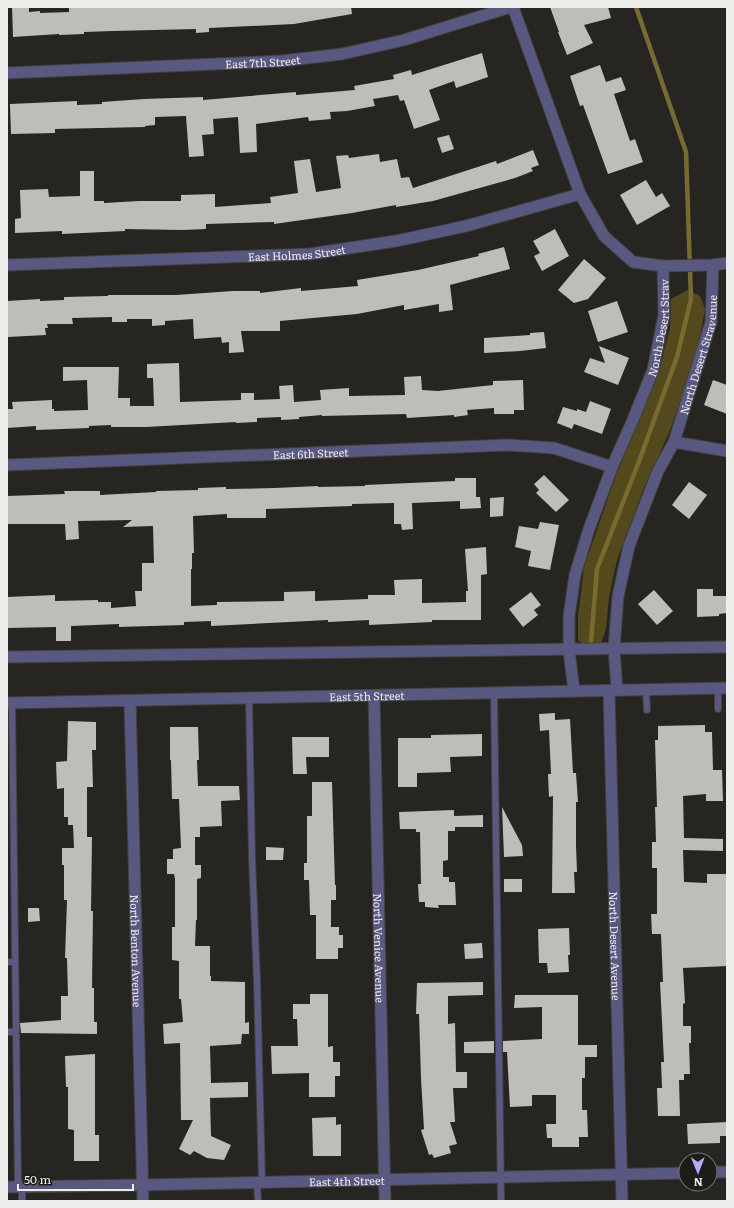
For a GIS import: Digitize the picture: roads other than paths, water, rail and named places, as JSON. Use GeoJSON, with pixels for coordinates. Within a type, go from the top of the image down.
{"type":"FeatureCollection","features":[{"type":"Feature","properties":{"kind":"street","name":"East 7th Street"},"geometry":{"type":"LineString","coordinates":[[7,72],[282,61],[342,54],[404,40],[512,7]]}},
{"type":"Feature","properties":{"kind":"street","name":"North Desert Strav"},"geometry":{"type":"LineString","coordinates":[[512,7],[580,194],[604,236],[633,262],[663,266],[664,315],[653,370],[612,467],[588,529],[575,575],[569,616],[569,650],[574,692]]}},
{"type":"Feature","properties":{"kind":"street","name":"East Holmes Street"},"geometry":{"type":"LineString","coordinates":[[7,265],[310,254],[396,241],[466,226],[580,194]]}},
{"type":"Feature","properties":{"kind":"street"},"geometry":{"type":"LineString","coordinates":[[663,266],[713,265],[727,263]]}},
{"type":"Feature","properties":{"kind":"street","name":"North Desert Stravenue"},"geometry":{"type":"LineString","coordinates":[[674,442],[711,322],[713,265]]}},
{"type":"Feature","properties":{"kind":"street"},"geometry":{"type":"LineString","coordinates":[[613,691],[614,648],[618,596],[629,546],[658,471],[674,442],[727,451]]}},
{"type":"Feature","properties":{"kind":"street","name":"East 6th Street"},"geometry":{"type":"LineString","coordinates":[[7,464],[508,446],[554,448],[612,467]]}},
{"type":"Feature","properties":{"kind":"street"},"geometry":{"type":"LineString","coordinates":[[7,658],[727,647]]}},
{"type":"Feature","properties":{"kind":"street","name":"East 5th Street"},"geometry":{"type":"LineString","coordinates":[[9,703],[722,688]]}},
{"type":"Feature","properties":{"kind":"street","name":"North Desert Avenue"},"geometry":{"type":"LineString","coordinates":[[613,691],[622,1201]]}},
{"type":"Feature","properties":{"kind":"street","name":"North Venice Avenue"},"geometry":{"type":"LineString","coordinates":[[374,696],[385,1201]]}},
{"type":"Feature","properties":{"kind":"street","name":"North Benton Avenue"},"geometry":{"type":"LineString","coordinates":[[130,701],[143,1201]]}},
{"type":"Feature","properties":{"kind":"street","name":"East 4th Street"},"geometry":{"type":"LineString","coordinates":[[7,1187],[678,1173]]}},
{"type":"Feature","properties":{"kind":"lane"},"geometry":{"type":"LineString","coordinates":[[718,709],[722,688]]}},
{"type":"Feature","properties":{"kind":"lane"},"geometry":{"type":"LineString","coordinates":[[646,690],[647,710]]}},
{"type":"Feature","properties":{"kind":"lane"},"geometry":{"type":"LineString","coordinates":[[494,693],[501,1201]]}},
{"type":"Feature","properties":{"kind":"lane"},"geometry":{"type":"LineString","coordinates":[[249,698],[252,858],[257,981],[260,1182],[258,1201]]}},
{"type":"Feature","properties":{"kind":"lane"},"geometry":{"type":"LineString","coordinates":[[9,703],[10,822],[20,1187],[22,1201]]}},
{"type":"Feature","properties":{"kind":"lane"},"geometry":{"type":"LineString","coordinates":[[7,962],[15,962]]}},
{"type":"Feature","properties":{"kind":"lane"},"geometry":{"type":"LineString","coordinates":[[7,1032],[16,1032]]}},
{"type":"Feature","properties":{"kind":"waterway"},"geometry":{"type":"LineString","coordinates":[[591,642],[597,569],[638,464],[677,357],[691,299],[686,152],[636,7]]}}]}
